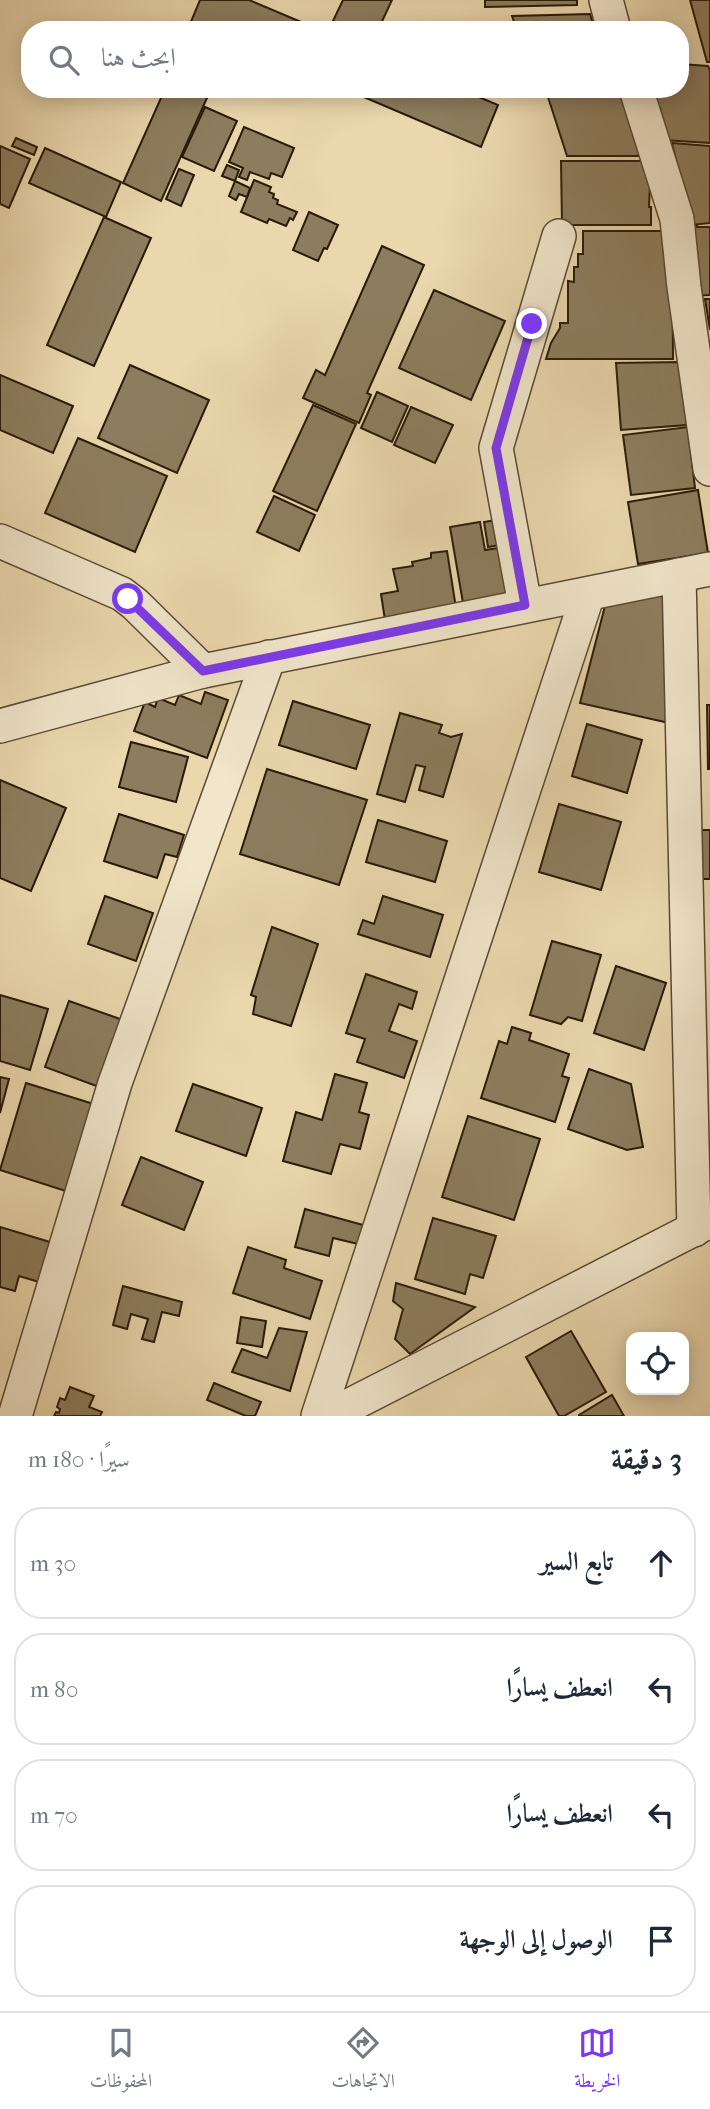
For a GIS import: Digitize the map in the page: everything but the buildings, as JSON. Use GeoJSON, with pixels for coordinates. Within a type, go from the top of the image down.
{"type":"FeatureCollection","features":[{"type":"Feature","properties":{"kind":"street"},"geometry":{"type":"LineString","coordinates":[[606,0],[612,21]]}},
{"type":"Feature","properties":{"kind":"street"},"geometry":{"type":"LineString","coordinates":[[639,98],[677,219],[710,469]]}},
{"type":"Feature","properties":{"kind":"street"},"geometry":{"type":"LineString","coordinates":[[525,605],[496,448],[559,236]]}},
{"type":"Feature","properties":{"kind":"street"},"geometry":{"type":"LineString","coordinates":[[0,541],[122,594],[203,671]]}},
{"type":"Feature","properties":{"kind":"street"},"geometry":{"type":"LineString","coordinates":[[0,726],[203,671],[694,572],[702,1225],[329,1416]]}},
{"type":"Feature","properties":{"kind":"street"},"geometry":{"type":"LineString","coordinates":[[318,1416],[588,594]]}},
{"type":"Feature","properties":{"kind":"street"},"geometry":{"type":"LineString","coordinates":[[15,1416],[115,1083],[269,657]]}},
{"type":"Feature","properties":{"kind":"route"},"geometry":{"type":"LineString","coordinates":[[128,599],[203,671],[525,605],[496,448],[532,324]]}}]}
